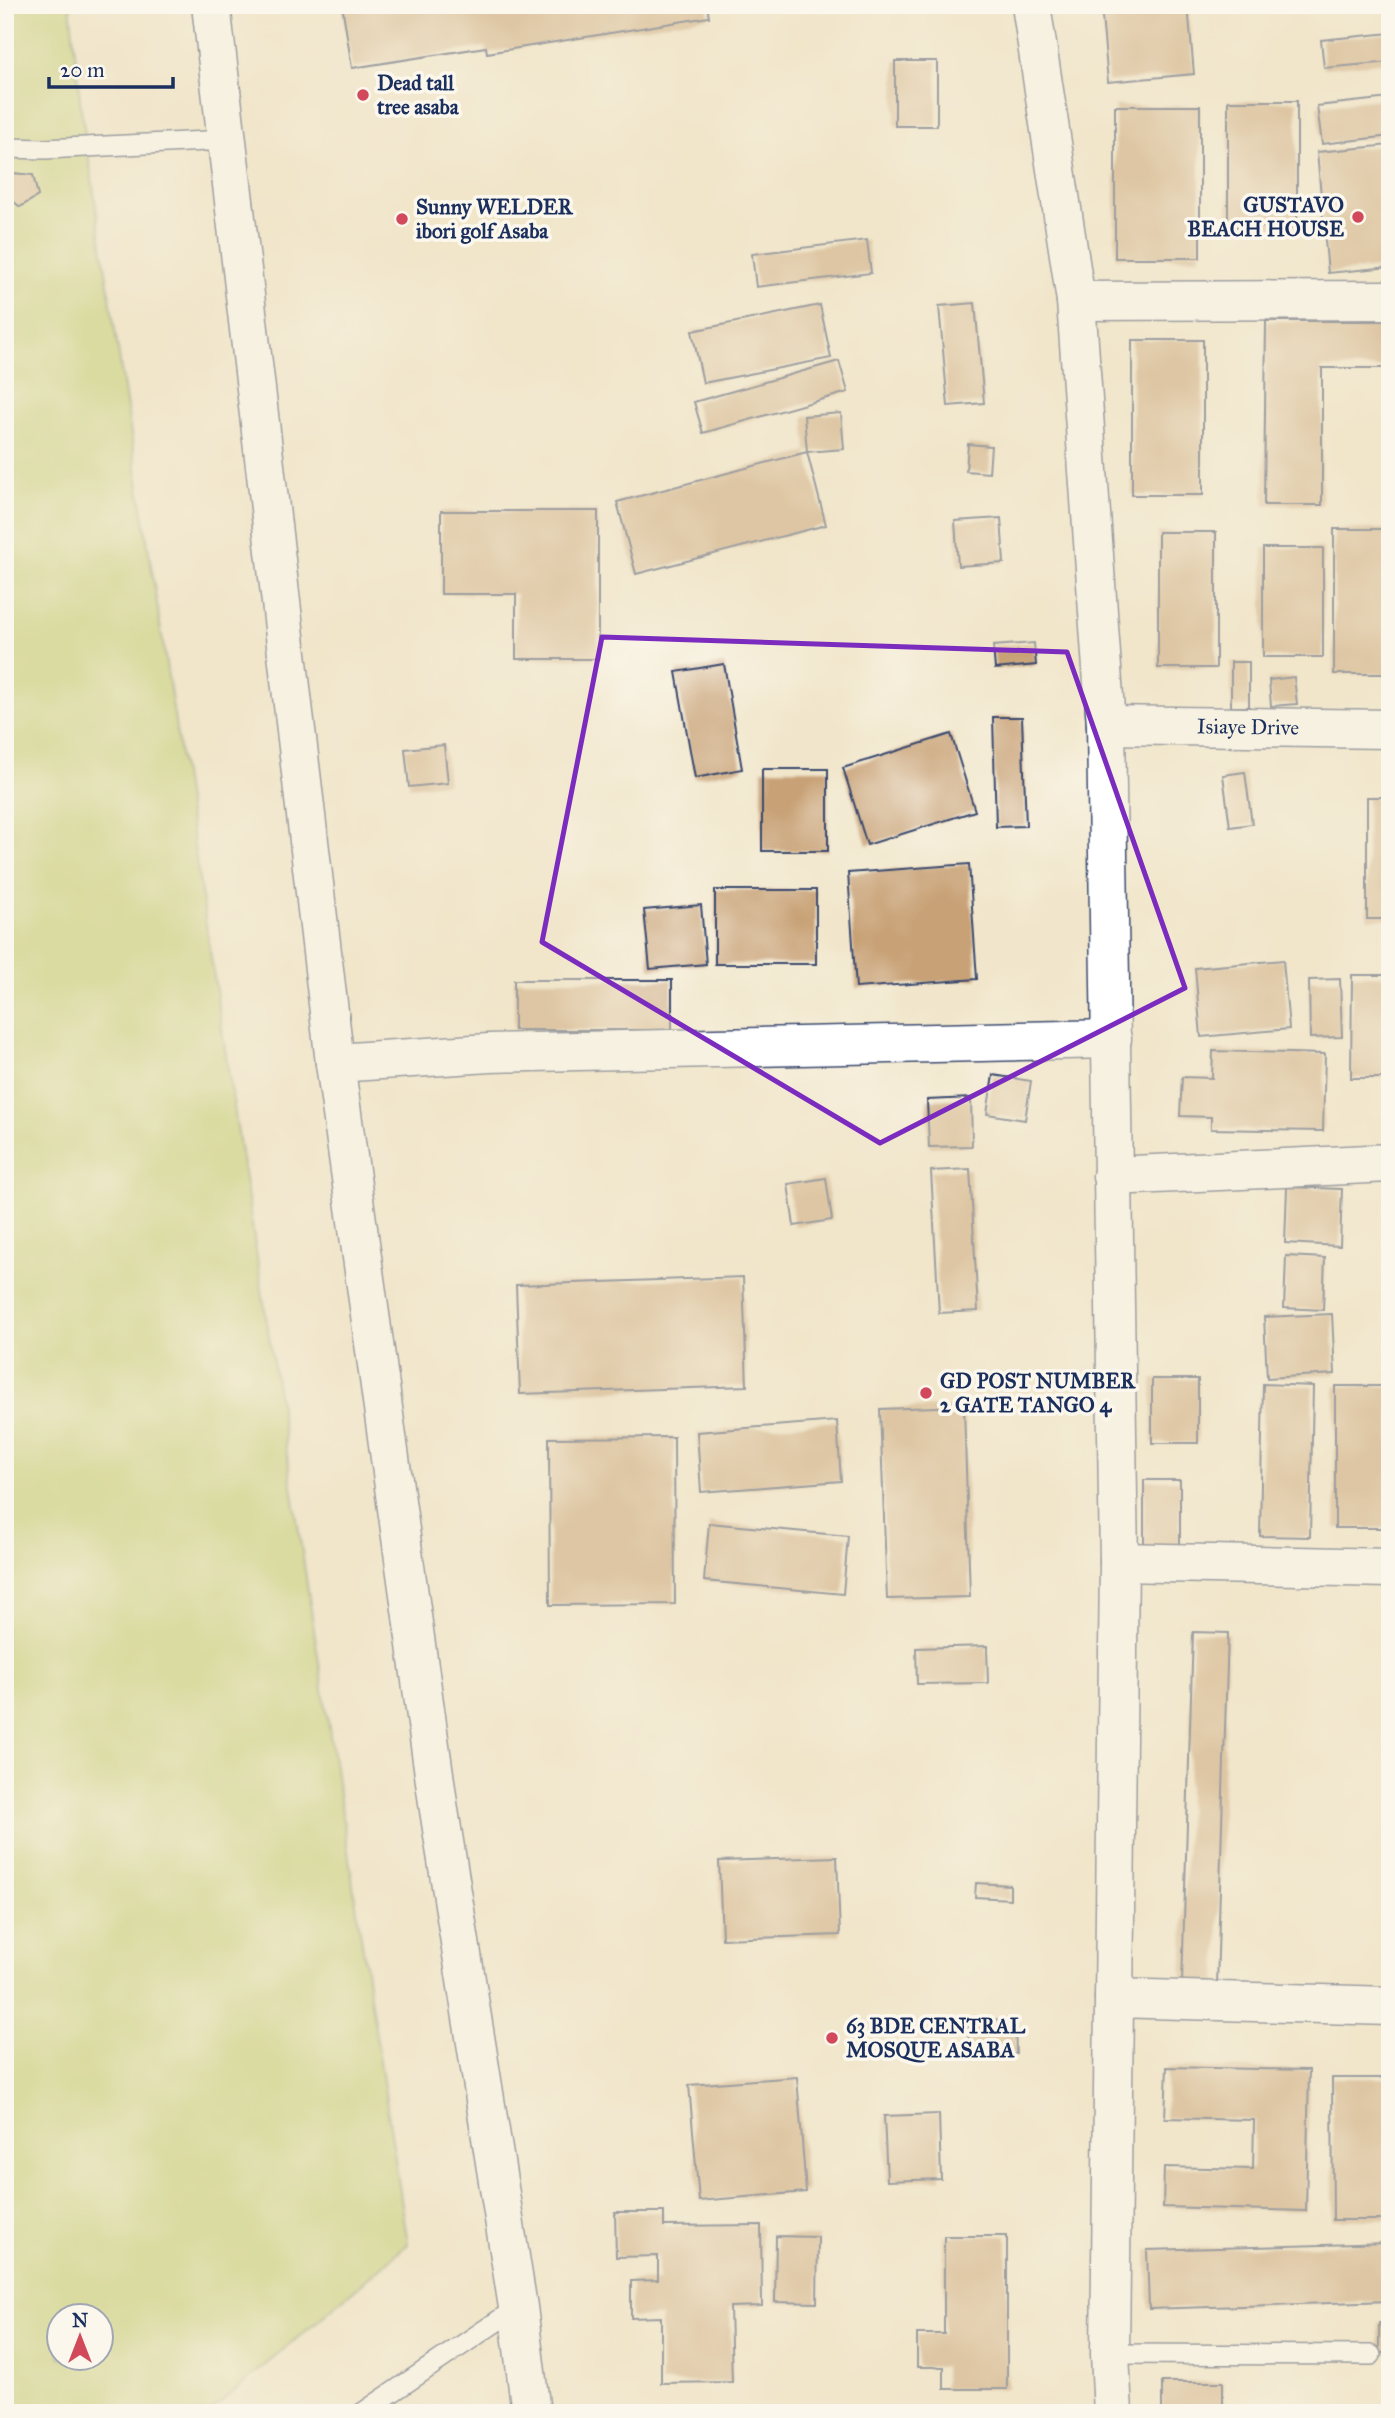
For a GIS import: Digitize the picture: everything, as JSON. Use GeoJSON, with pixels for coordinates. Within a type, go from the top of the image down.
{"type":"FeatureCollection","features":[{"type":"Feature","properties":{"kind":"street"},"geometry":{"type":"LineString","coordinates":[[211,5],[335,1063],[439,1810],[517,2307],[531,2413]]}},
{"type":"Feature","properties":{"kind":"street"},"geometry":{"type":"LineString","coordinates":[[1031,5],[1076,301],[1106,725],[1119,1562],[1110,2354],[1113,2413]]}},
{"type":"Feature","properties":{"kind":"street"},"geometry":{"type":"LineString","coordinates":[[1076,301],[1390,300]]}},
{"type":"Feature","properties":{"kind":"street","name":"Isiaye Drive"},"geometry":{"type":"LineString","coordinates":[[1106,725],[1390,729]]}},
{"type":"Feature","properties":{"kind":"street"},"geometry":{"type":"LineString","coordinates":[[335,1063],[489,1053],[1112,1039]]}},
{"type":"Feature","properties":{"kind":"street"},"geometry":{"type":"LineString","coordinates":[[1112,1177],[1390,1163]]}},
{"type":"Feature","properties":{"kind":"street"},"geometry":{"type":"LineString","coordinates":[[1119,1562],[1390,1568]]}},
{"type":"Feature","properties":{"kind":"street"},"geometry":{"type":"LineString","coordinates":[[1114,1998],[1390,2006]]}},
{"type":"Feature","properties":{"kind":"lane"},"geometry":{"type":"LineString","coordinates":[[5,148],[45,149],[227,140]]}},
{"type":"Feature","properties":{"kind":"lane"},"geometry":{"type":"LineString","coordinates":[[362,2413],[517,2307]]}},
{"type":"Feature","properties":{"kind":"lane"},"geometry":{"type":"LineString","coordinates":[[1110,2354],[1371,2355]]}},
{"type":"Feature","properties":{"kind":"highlighted area"},"geometry":{"type":"Polygon","coordinates":[[[602,637],[1067,652],[1185,988],[880,1143],[542,942],[602,637]]]}},
{"type":"Feature","properties":{"kind":"green space"},"geometry":{"type":"Polygon","coordinates":[[[5,5],[70,5],[81,108],[408,2244],[209,2413],[5,2413],[5,5]]]}},
{"type":"Feature","properties":{"kind":"building"},"geometry":{"type":"Polygon","coordinates":[[[342,5],[707,5],[709,17],[487,53],[486,47],[352,68],[342,5]]]}},
{"type":"Feature","properties":{"kind":"building"},"geometry":{"type":"Polygon","coordinates":[[[1101,5],[1188,5],[1194,74],[1108,82],[1101,5]]]}},
{"type":"Feature","properties":{"kind":"building"},"geometry":{"type":"Polygon","coordinates":[[[1390,33],[1390,62],[1324,68],[1321,40],[1390,33]]]}},
{"type":"Feature","properties":{"kind":"building"},"geometry":{"type":"Polygon","coordinates":[[[895,61],[937,61],[937,126],[895,126],[895,61]]]}},
{"type":"Feature","properties":{"kind":"building"},"geometry":{"type":"Polygon","coordinates":[[[1389,98],[1390,136],[1322,144],[1317,106],[1389,98]]]}},
{"type":"Feature","properties":{"kind":"building"},"geometry":{"type":"Polygon","coordinates":[[[1228,101],[1297,101],[1297,227],[1228,227],[1228,101]]]}},
{"type":"Feature","properties":{"kind":"building"},"geometry":{"type":"Polygon","coordinates":[[[1115,106],[1200,106],[1200,258],[1115,258],[1115,106]]]}},
{"type":"Feature","properties":{"kind":"building"},"geometry":{"type":"Polygon","coordinates":[[[1390,145],[1390,267],[1328,273],[1317,152],[1390,145]]]}},
{"type":"Feature","properties":{"kind":"building"},"geometry":{"type":"Polygon","coordinates":[[[12,173],[33,175],[38,196],[20,207],[5,194],[12,173]]]}},
{"type":"Feature","properties":{"kind":"building"},"geometry":{"type":"Polygon","coordinates":[[[867,240],[871,273],[756,287],[752,254],[867,240]]]}},
{"type":"Feature","properties":{"kind":"building"},"geometry":{"type":"Polygon","coordinates":[[[975,303],[984,403],[948,406],[939,306],[975,303]]]}},
{"type":"Feature","properties":{"kind":"building"},"geometry":{"type":"Polygon","coordinates":[[[820,305],[831,358],[703,383],[692,331],[820,305]]]}},
{"type":"Feature","properties":{"kind":"building"},"geometry":{"type":"Polygon","coordinates":[[[1266,321],[1389,321],[1389,368],[1322,368],[1322,505],[1264,505],[1266,321]]]}},
{"type":"Feature","properties":{"kind":"building"},"geometry":{"type":"Polygon","coordinates":[[[1132,340],[1203,340],[1203,495],[1132,495],[1132,340]]]}},
{"type":"Feature","properties":{"kind":"building"},"geometry":{"type":"Polygon","coordinates":[[[839,361],[848,392],[703,433],[694,402],[839,361]]]}},
{"type":"Feature","properties":{"kind":"building"},"geometry":{"type":"Polygon","coordinates":[[[841,413],[844,449],[807,452],[804,416],[841,413]]]}},
{"type":"Feature","properties":{"kind":"building"},"geometry":{"type":"Polygon","coordinates":[[[968,444],[991,446],[989,473],[966,471],[968,444]]]}},
{"type":"Feature","properties":{"kind":"building"},"geometry":{"type":"Polygon","coordinates":[[[807,452],[826,525],[636,574],[617,502],[807,452]]]}},
{"type":"Feature","properties":{"kind":"building"},"geometry":{"type":"Polygon","coordinates":[[[441,511],[598,511],[598,659],[516,659],[516,594],[441,594],[441,511]]]}},
{"type":"Feature","properties":{"kind":"building"},"geometry":{"type":"Polygon","coordinates":[[[1001,518],[1004,563],[958,566],[955,521],[1001,518]]]}},
{"type":"Feature","properties":{"kind":"building"},"geometry":{"type":"Polygon","coordinates":[[[1334,529],[1390,529],[1390,674],[1334,674],[1334,529]]]}},
{"type":"Feature","properties":{"kind":"building"},"geometry":{"type":"Polygon","coordinates":[[[1158,532],[1216,532],[1216,668],[1158,668],[1158,532]]]}},
{"type":"Feature","properties":{"kind":"building"},"geometry":{"type":"Polygon","coordinates":[[[1263,548],[1323,548],[1323,657],[1263,657],[1263,548]]]}},
{"type":"Feature","properties":{"kind":"building"},"geometry":{"type":"Polygon","coordinates":[[[1034,643],[1036,665],[995,669],[993,646],[1034,643]]]}},
{"type":"Feature","properties":{"kind":"building"},"geometry":{"type":"Polygon","coordinates":[[[1231,662],[1249,662],[1249,707],[1231,707],[1231,662]]]}},
{"type":"Feature","properties":{"kind":"building"},"geometry":{"type":"Polygon","coordinates":[[[724,664],[742,769],[695,778],[676,672],[724,664]]]}},
{"type":"Feature","properties":{"kind":"building"},"geometry":{"type":"Polygon","coordinates":[[[1294,677],[1297,704],[1271,706],[1269,680],[1294,677]]]}},
{"type":"Feature","properties":{"kind":"building"},"geometry":{"type":"Polygon","coordinates":[[[993,717],[1022,717],[1026,826],[996,827],[993,717]]]}},
{"type":"Feature","properties":{"kind":"building"},"geometry":{"type":"Polygon","coordinates":[[[951,734],[975,811],[867,845],[843,768],[951,734]]]}},
{"type":"Feature","properties":{"kind":"building"},"geometry":{"type":"Polygon","coordinates":[[[444,745],[448,783],[409,787],[405,749],[444,745]]]}},
{"type":"Feature","properties":{"kind":"building"},"geometry":{"type":"Polygon","coordinates":[[[762,769],[828,769],[828,851],[762,851],[762,769]]]}},
{"type":"Feature","properties":{"kind":"building"},"geometry":{"type":"Polygon","coordinates":[[[1245,772],[1252,824],[1230,827],[1223,775],[1245,772]]]}},
{"type":"Feature","properties":{"kind":"building"},"geometry":{"type":"Polygon","coordinates":[[[1367,797],[1390,797],[1390,919],[1367,919],[1367,797]]]}},
{"type":"Feature","properties":{"kind":"building"},"geometry":{"type":"Polygon","coordinates":[[[969,864],[977,979],[856,988],[848,873],[969,864]]]}},
{"type":"Feature","properties":{"kind":"building"},"geometry":{"type":"Polygon","coordinates":[[[715,890],[816,890],[816,964],[715,964],[715,890]]]}},
{"type":"Feature","properties":{"kind":"building"},"geometry":{"type":"Polygon","coordinates":[[[701,905],[706,964],[650,969],[644,910],[701,905]]]}},
{"type":"Feature","properties":{"kind":"building"},"geometry":{"type":"Polygon","coordinates":[[[1283,960],[1289,1029],[1201,1037],[1195,968],[1283,960]]]}},
{"type":"Feature","properties":{"kind":"building"},"geometry":{"type":"Polygon","coordinates":[[[1352,975],[1390,975],[1390,1078],[1351,1078],[1352,975]]]}},
{"type":"Feature","properties":{"kind":"building"},"geometry":{"type":"Polygon","coordinates":[[[1340,979],[1342,1037],[1310,1038],[1309,980],[1340,979]]]}},
{"type":"Feature","properties":{"kind":"building"},"geometry":{"type":"Polygon","coordinates":[[[514,980],[672,980],[672,1030],[514,1030],[514,980]]]}},
{"type":"Feature","properties":{"kind":"building"},"geometry":{"type":"Polygon","coordinates":[[[1213,1051],[1325,1054],[1323,1131],[1211,1129],[1211,1117],[1180,1116],[1182,1077],[1212,1078],[1213,1051]]]}},
{"type":"Feature","properties":{"kind":"building"},"geometry":{"type":"Polygon","coordinates":[[[993,1075],[1031,1081],[1025,1120],[987,1114],[993,1075]]]}},
{"type":"Feature","properties":{"kind":"building"},"geometry":{"type":"Polygon","coordinates":[[[971,1098],[972,1146],[929,1147],[927,1100],[971,1098]]]}},
{"type":"Feature","properties":{"kind":"building"},"geometry":{"type":"Polygon","coordinates":[[[970,1169],[978,1311],[939,1313],[931,1171],[970,1169]]]}},
{"type":"Feature","properties":{"kind":"building"},"geometry":{"type":"Polygon","coordinates":[[[826,1178],[832,1220],[794,1226],[788,1184],[826,1178]]]}},
{"type":"Feature","properties":{"kind":"building"},"geometry":{"type":"Polygon","coordinates":[[[1287,1187],[1342,1189],[1340,1246],[1285,1243],[1287,1187]]]}},
{"type":"Feature","properties":{"kind":"building"},"geometry":{"type":"Polygon","coordinates":[[[1286,1256],[1325,1258],[1323,1310],[1284,1308],[1286,1256]]]}},
{"type":"Feature","properties":{"kind":"building"},"geometry":{"type":"Polygon","coordinates":[[[743,1277],[747,1386],[520,1394],[516,1285],[743,1277]]]}},
{"type":"Feature","properties":{"kind":"building"},"geometry":{"type":"Polygon","coordinates":[[[1332,1314],[1335,1374],[1267,1378],[1264,1317],[1332,1314]]]}},
{"type":"Feature","properties":{"kind":"building"},"geometry":{"type":"Polygon","coordinates":[[[1152,1379],[1198,1379],[1198,1443],[1152,1443],[1152,1379]]]}},
{"type":"Feature","properties":{"kind":"building"},"geometry":{"type":"Polygon","coordinates":[[[1263,1384],[1313,1386],[1310,1537],[1260,1536],[1263,1384]]]}},
{"type":"Feature","properties":{"kind":"building"},"geometry":{"type":"Polygon","coordinates":[[[1335,1386],[1390,1386],[1390,1528],[1335,1528],[1335,1386]]]}},
{"type":"Feature","properties":{"kind":"building"},"geometry":{"type":"Polygon","coordinates":[[[964,1406],[970,1597],[887,1599],[880,1409],[964,1406]]]}},
{"type":"Feature","properties":{"kind":"building"},"geometry":{"type":"Polygon","coordinates":[[[837,1421],[841,1481],[701,1492],[697,1432],[837,1421]]]}},
{"type":"Feature","properties":{"kind":"building"},"geometry":{"type":"Polygon","coordinates":[[[674,1437],[675,1604],[550,1605],[549,1438],[674,1437]]]}},
{"type":"Feature","properties":{"kind":"building"},"geometry":{"type":"Polygon","coordinates":[[[1144,1480],[1180,1480],[1180,1549],[1144,1549],[1144,1480]]]}},
{"type":"Feature","properties":{"kind":"building"},"geometry":{"type":"Polygon","coordinates":[[[709,1523],[848,1536],[843,1594],[704,1581],[709,1523]]]}},
{"type":"Feature","properties":{"kind":"building"},"geometry":{"type":"Polygon","coordinates":[[[1193,1632],[1228,1633],[1217,1985],[1182,1984],[1193,1632]]]}},
{"type":"Feature","properties":{"kind":"building"},"geometry":{"type":"Polygon","coordinates":[[[987,1646],[988,1683],[917,1684],[916,1648],[987,1646]]]}},
{"type":"Feature","properties":{"kind":"building"},"geometry":{"type":"Polygon","coordinates":[[[837,1857],[840,1935],[722,1939],[719,1861],[837,1857]]]}},
{"type":"Feature","properties":{"kind":"building"},"geometry":{"type":"Polygon","coordinates":[[[976,1883],[1010,1885],[1010,1899],[975,1897],[976,1883]]]}},
{"type":"Feature","properties":{"kind":"building"},"geometry":{"type":"Polygon","coordinates":[[[1015,2019],[1016,2054],[969,2056],[968,2020],[1015,2019]]]}},
{"type":"Feature","properties":{"kind":"building"},"geometry":{"type":"Polygon","coordinates":[[[1167,2067],[1309,2070],[1306,2211],[1163,2207],[1164,2167],[1253,2169],[1254,2120],[1165,2118],[1167,2067]]]}},
{"type":"Feature","properties":{"kind":"building"},"geometry":{"type":"Polygon","coordinates":[[[797,2077],[806,2192],[699,2201],[689,2085],[797,2077]]]}},
{"type":"Feature","properties":{"kind":"building"},"geometry":{"type":"Polygon","coordinates":[[[1332,2078],[1390,2078],[1390,2220],[1333,2220],[1332,2078]]]}},
{"type":"Feature","properties":{"kind":"building"},"geometry":{"type":"Polygon","coordinates":[[[939,2114],[941,2179],[887,2181],[884,2116],[939,2114]]]}},
{"type":"Feature","properties":{"kind":"building"},"geometry":{"type":"Polygon","coordinates":[[[615,2212],[664,2212],[664,2226],[761,2225],[762,2306],[730,2307],[732,2382],[661,2383],[661,2317],[631,2318],[631,2281],[658,2280],[658,2256],[616,2257],[615,2212]]]}},
{"type":"Feature","properties":{"kind":"building"},"geometry":{"type":"Polygon","coordinates":[[[776,2236],[818,2237],[817,2303],[775,2302],[776,2236]]]}},
{"type":"Feature","properties":{"kind":"building"},"geometry":{"type":"Polygon","coordinates":[[[944,2236],[1007,2236],[1007,2389],[944,2389],[944,2367],[917,2367],[917,2334],[944,2334],[944,2236]]]}},
{"type":"Feature","properties":{"kind":"building"},"geometry":{"type":"Polygon","coordinates":[[[1390,2243],[1390,2301],[1149,2309],[1147,2250],[1390,2243]]]}},
{"type":"Feature","properties":{"kind":"building"},"geometry":{"type":"Polygon","coordinates":[[[1379,2323],[1390,2323],[1390,2353],[1379,2353],[1379,2323]]]}},
{"type":"Feature","properties":{"kind":"building"},"geometry":{"type":"Polygon","coordinates":[[[1162,2382],[1223,2382],[1223,2413],[1162,2413],[1162,2382]]]}},
{"type":"Feature","properties":{"kind":"place","name":"Dead tall tree asaba"},"geometry":{"type":"Point","coordinates":[363,95]}},
{"type":"Feature","properties":{"kind":"place","name":"GUSTAVO BEACH HOUSE"},"geometry":{"type":"Point","coordinates":[1358,217]}},
{"type":"Feature","properties":{"kind":"place","name":"Sunny WELDER ibori golf Asaba"},"geometry":{"type":"Point","coordinates":[402,219]}},
{"type":"Feature","properties":{"kind":"place","name":"GD POST NUMBER 2 GATE TANGO 4"},"geometry":{"type":"Point","coordinates":[926,1393]}},
{"type":"Feature","properties":{"kind":"place","name":"63 BDE CENTRAL MOSQUE ASABA"},"geometry":{"type":"Point","coordinates":[832,2038]}}]}
